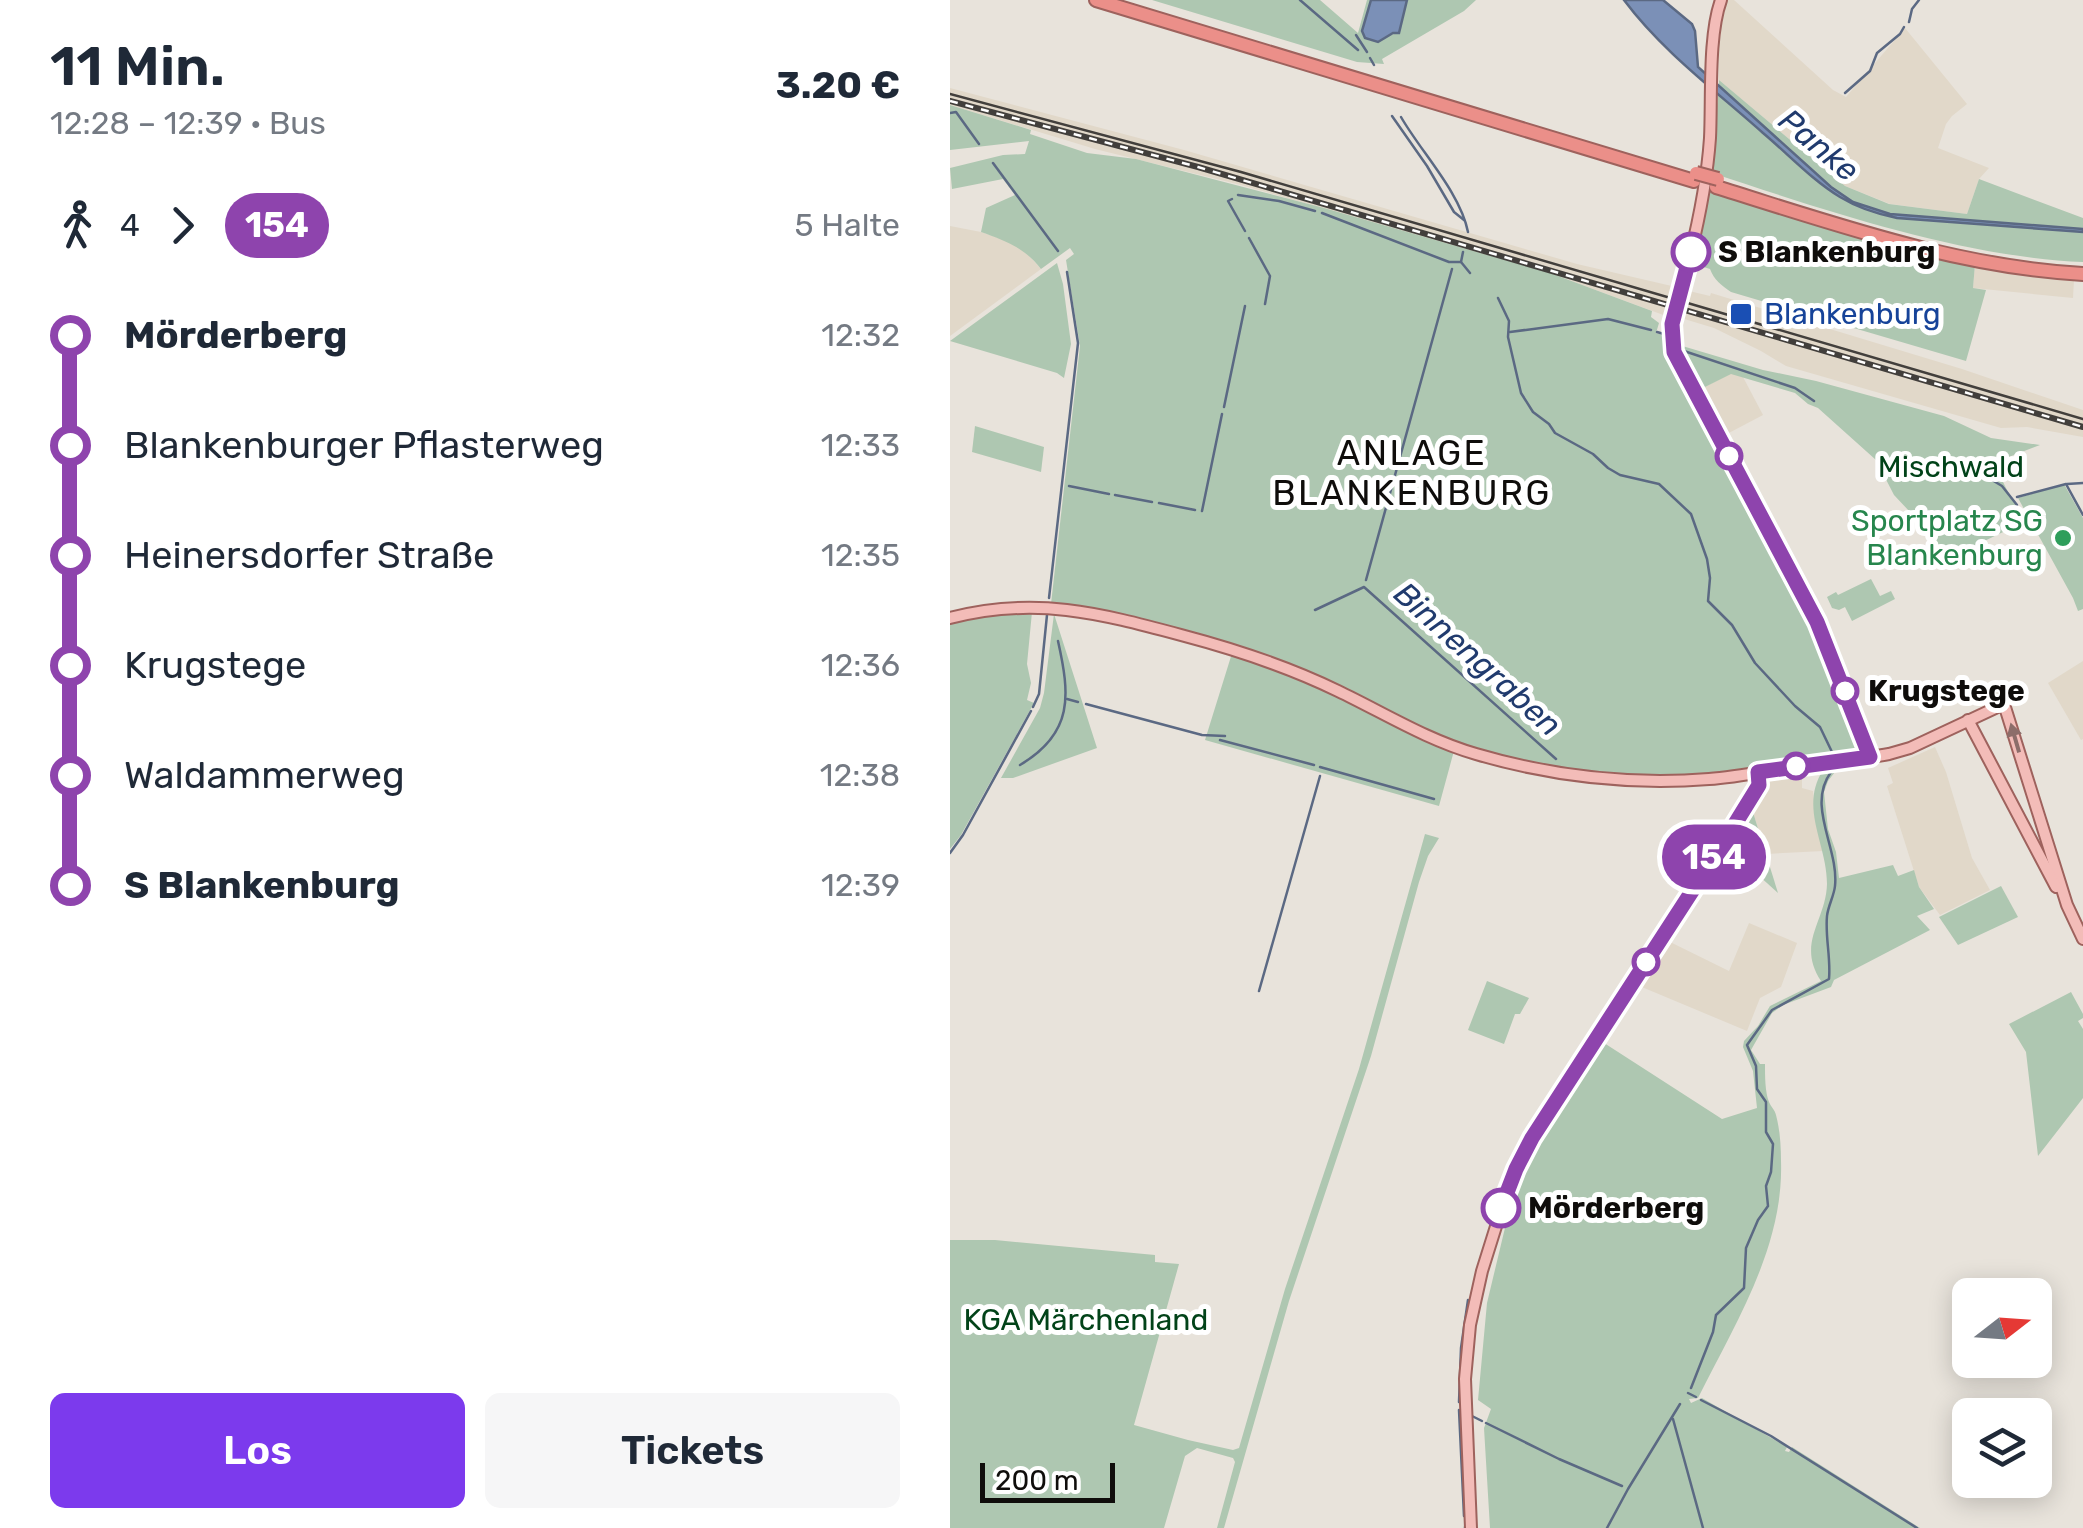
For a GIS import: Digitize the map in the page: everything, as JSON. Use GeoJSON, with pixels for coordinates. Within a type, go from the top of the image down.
{"type":"FeatureCollection","features":[{"type":"Feature","properties":{"kind":"highway"},"geometry":{"type":"LineString","coordinates":[[1096,0],[1882,232],[1992,257],[2083,270]]}},
{"type":"Feature","properties":{"kind":"highway"},"geometry":{"type":"LineString","coordinates":[[1122,0],[1695,177]]}},
{"type":"Feature","properties":{"kind":"main road"},"geometry":{"type":"LineString","coordinates":[[1721,0],[1715,23],[1703,200],[1672,324],[1672,346],[1817,622],[1870,757]]}},
{"type":"Feature","properties":{"kind":"main road"},"geometry":{"type":"LineString","coordinates":[[950,618],[1031,607],[1112,616],[1233,650],[1320,683],[1454,747],[1497,760],[1626,780],[1709,779],[1870,757],[1910,748],[2004,704],[2067,904]]}},
{"type":"Feature","properties":{"kind":"main road"},"geometry":{"type":"LineString","coordinates":[[1968,720],[2083,939]]}},
{"type":"Feature","properties":{"kind":"main road"},"geometry":{"type":"LineString","coordinates":[[1471,1528],[1466,1350],[1479,1281],[1508,1188],[1539,1126],[1759,785],[1758,772]]}},
{"type":"Feature","properties":{"kind":"shaded area"},"geometry":{"type":"Polygon","coordinates":[[[1726,0],[1734,0],[1833,90],[1846,97],[1905,28],[1967,104],[1946,124],[1938,148],[1989,168],[1979,179],[1967,214],[1890,204],[1845,186],[1719,80],[1719,20],[1726,0]]]}},
{"type":"Feature","properties":{"kind":"shaded area"},"geometry":{"type":"Polygon","coordinates":[[[950,88],[1676,290],[1666,316],[1550,273],[1241,185],[1095,149],[950,105],[950,88]]]}},
{"type":"Feature","properties":{"kind":"shaded area"},"geometry":{"type":"Polygon","coordinates":[[[950,226],[1008,241],[1025,251],[1041,269],[950,336],[950,226]]]}},
{"type":"Feature","properties":{"kind":"shaded area"},"geometry":{"type":"Polygon","coordinates":[[[1975,264],[2074,280],[2073,298],[1973,288],[1975,264]]]}},
{"type":"Feature","properties":{"kind":"shaded area"},"geometry":{"type":"Polygon","coordinates":[[[1689,291],[1710,296],[1711,293],[2083,410],[2083,437],[2027,427],[2001,428],[1786,366],[1714,328],[1681,318],[1689,291]]]}},
{"type":"Feature","properties":{"kind":"shaded area"},"geometry":{"type":"Polygon","coordinates":[[[1731,373],[1743,377],[1763,415],[1725,435],[1701,389],[1731,373]]]}},
{"type":"Feature","properties":{"kind":"shaded area"},"geometry":{"type":"Polygon","coordinates":[[[2083,661],[2083,739],[2081,740],[2048,683],[2083,661]]]}},
{"type":"Feature","properties":{"kind":"shaded area"},"geometry":{"type":"Polygon","coordinates":[[[1935,747],[1972,858],[1990,890],[1940,915],[1919,887],[1887,786],[1893,783],[1888,768],[1935,747]]]}},
{"type":"Feature","properties":{"kind":"shaded area"},"geometry":{"type":"Polygon","coordinates":[[[1802,776],[1802,788],[1813,791],[1823,851],[1766,854],[1752,809],[1768,779],[1802,776]]]}},
{"type":"Feature","properties":{"kind":"shaded area"},"geometry":{"type":"Polygon","coordinates":[[[1749,923],[1797,943],[1781,987],[1760,998],[1747,1031],[1637,985],[1666,940],[1729,971],[1749,923]]]}},
{"type":"Feature","properties":{"kind":"green space"},"geometry":{"type":"Polygon","coordinates":[[[1152,0],[1320,0],[1358,33],[1367,0],[1371,0],[1362,31],[1373,41],[1399,33],[1407,0],[1476,0],[1382,59],[1384,64],[1357,62],[1152,0]]]}},
{"type":"Feature","properties":{"kind":"green space"},"geometry":{"type":"Polygon","coordinates":[[[1719,80],[1845,186],[1889,204],[1967,214],[1979,179],[2083,218],[2083,229],[1871,210],[1831,187],[1722,90],[1719,80]]]}},
{"type":"Feature","properties":{"kind":"green space"},"geometry":{"type":"Polygon","coordinates":[[[1718,93],[1828,189],[1861,207],[1897,218],[2083,232],[2083,262],[1943,242],[1848,217],[1712,173],[1718,93]]]}},
{"type":"Feature","properties":{"kind":"green space"},"geometry":{"type":"Polygon","coordinates":[[[950,105],[1031,130],[1030,134],[1087,153],[1136,159],[1550,273],[1652,311],[1651,317],[1659,323],[1656,333],[1663,335],[1666,354],[1810,617],[1858,742],[1856,749],[1850,753],[1758,762],[1758,772],[1742,775],[1599,778],[1455,747],[1439,806],[1205,740],[1233,650],[1052,607],[1080,346],[1066,260],[1074,254],[1070,248],[1041,269],[1022,250],[981,232],[986,208],[1015,195],[1003,179],[952,189],[950,168],[1003,155],[1025,154],[1029,141],[950,150],[950,105]]]}},
{"type":"Feature","properties":{"kind":"green space"},"geometry":{"type":"Polygon","coordinates":[[[1710,190],[1975,264],[1973,288],[1986,290],[1966,361],[1731,292],[1710,269],[1694,264],[1710,190]]]}},
{"type":"Feature","properties":{"kind":"green space"},"geometry":{"type":"Polygon","coordinates":[[[1057,263],[1071,344],[1064,378],[950,341],[1057,263]]]}},
{"type":"Feature","properties":{"kind":"green space","name":"Mischwald"},"geometry":{"type":"Polygon","coordinates":[[[1679,345],[1944,416],[1991,438],[2040,445],[1998,464],[2005,486],[2026,521],[1949,558],[1894,495],[1876,460],[1818,408],[1795,393],[1731,374],[1701,389],[1679,345]]]}},
{"type":"Feature","properties":{"kind":"green space"},"geometry":{"type":"Polygon","coordinates":[[[975,426],[1044,447],[1041,472],[972,452],[975,426]]]}},
{"type":"Feature","properties":{"kind":"green space","name":"Sportplatz SG Blankenburg"},"geometry":{"type":"Polygon","coordinates":[[[2064,484],[2083,518],[2083,609],[2078,611],[2018,498],[2064,484]]]}},
{"type":"Feature","properties":{"kind":"green space"},"geometry":{"type":"Polygon","coordinates":[[[1871,579],[1880,596],[1891,591],[1895,599],[1852,621],[1845,607],[1832,608],[1827,597],[1871,579]]]}},
{"type":"Feature","properties":{"kind":"green space"},"geometry":{"type":"Polygon","coordinates":[[[1032,612],[1027,664],[1031,683],[1027,700],[1034,703],[950,849],[950,623],[1032,612]]]}},
{"type":"Feature","properties":{"kind":"green space"},"geometry":{"type":"Polygon","coordinates":[[[1054,614],[1097,748],[1013,778],[1001,778],[1040,708],[1054,614]]]}},
{"type":"Feature","properties":{"kind":"green space"},"geometry":{"type":"Polygon","coordinates":[[[1838,768],[1824,792],[1839,878],[1893,865],[1898,876],[1914,870],[1919,887],[1934,909],[1917,916],[1930,930],[1834,980],[1831,987],[1783,1005],[1772,1013],[1751,1050],[1760,1064],[1765,1064],[1767,1094],[1779,1132],[1780,1193],[1766,1254],[1754,1284],[1698,1398],[1689,1399],[1691,1403],[1702,1398],[1787,1447],[1785,1451],[1792,1447],[1920,1528],[1490,1528],[1484,1428],[1491,1409],[1478,1400],[1487,1303],[1523,1166],[1601,1041],[1722,1119],[1757,1108],[1753,1071],[1744,1041],[1770,1006],[1821,981],[1811,955],[1827,884],[1814,798],[1823,770],[1838,768]]]}},
{"type":"Feature","properties":{"kind":"green space"},"geometry":{"type":"Polygon","coordinates":[[[1752,809],[1778,893],[1747,865],[1732,841],[1752,809]]]}},
{"type":"Feature","properties":{"kind":"green space","name":"KGA Märchenland"},"geometry":{"type":"Polygon","coordinates":[[[1425,834],[1439,838],[1419,882],[1371,1056],[1289,1301],[1224,1528],[1217,1528],[1235,1462],[1233,1458],[1197,1448],[1185,1456],[1164,1528],[950,1528],[950,1240],[995,1240],[1155,1255],[1155,1262],[1179,1264],[1134,1425],[1233,1450],[1239,1448],[1285,1289],[1359,1069],[1425,834]]]}},
{"type":"Feature","properties":{"kind":"green space"},"geometry":{"type":"Polygon","coordinates":[[[2001,886],[2018,917],[1958,945],[1939,917],[2001,886]]]}},
{"type":"Feature","properties":{"kind":"green space"},"geometry":{"type":"Polygon","coordinates":[[[1487,981],[1529,998],[1520,1014],[1515,1014],[1504,1044],[1468,1030],[1487,981]]]}},
{"type":"Feature","properties":{"kind":"green space"},"geometry":{"type":"Polygon","coordinates":[[[2071,992],[2083,1014],[2078,1021],[2083,1029],[2083,1098],[2038,1156],[2026,1052],[2009,1024],[2071,992]]]}},
{"type":"Feature","properties":{"kind":"water"},"geometry":{"type":"Polygon","coordinates":[[[1371,0],[1407,0],[1399,33],[1378,42],[1365,38],[1362,31],[1371,0]]]}},
{"type":"Feature","properties":{"kind":"water"},"geometry":{"type":"Polygon","coordinates":[[[1624,0],[1663,0],[1692,24],[1698,67],[1831,187],[1853,202],[1890,214],[2083,232],[1897,218],[1847,201],[1810,175],[1690,70],[1624,0]]]}},
{"type":"Feature","properties":{"kind":"waterway"},"geometry":{"type":"LineString","coordinates":[[1300,0],[1358,50]]}},
{"type":"Feature","properties":{"kind":"waterway"},"geometry":{"type":"LineString","coordinates":[[1909,22],[1919,0]]}},
{"type":"Feature","properties":{"kind":"waterway"},"geometry":{"type":"LineString","coordinates":[[1845,93],[1870,71],[1877,53],[1904,27]]}},
{"type":"Feature","properties":{"kind":"waterway"},"geometry":{"type":"LineString","coordinates":[[1356,35],[1367,52]]}},
{"type":"Feature","properties":{"kind":"waterway"},"geometry":{"type":"LineString","coordinates":[[1370,58],[1374,65]]}},
{"type":"Feature","properties":{"kind":"waterway"},"geometry":{"type":"LineString","coordinates":[[950,113],[956,112],[979,144]]}},
{"type":"Feature","properties":{"kind":"waterway"},"geometry":{"type":"LineString","coordinates":[[1392,116],[1454,212],[1464,220]]}},
{"type":"Feature","properties":{"kind":"waterway"},"geometry":{"type":"LineString","coordinates":[[1401,117],[1449,187],[1468,232]]}},
{"type":"Feature","properties":{"kind":"waterway"},"geometry":{"type":"LineString","coordinates":[[993,163],[1058,251]]}},
{"type":"Feature","properties":{"kind":"waterway"},"geometry":{"type":"LineString","coordinates":[[1238,195],[1315,211]]}},
{"type":"Feature","properties":{"kind":"waterway"},"geometry":{"type":"LineString","coordinates":[[1232,199],[1228,201],[1245,231]]}},
{"type":"Feature","properties":{"kind":"waterway"},"geometry":{"type":"LineString","coordinates":[[1322,213],[1449,262],[1461,262]]}},
{"type":"Feature","properties":{"kind":"waterway"},"geometry":{"type":"LineString","coordinates":[[1249,238],[1270,276],[1265,304]]}},
{"type":"Feature","properties":{"kind":"waterway"},"geometry":{"type":"LineString","coordinates":[[1463,252],[1461,262],[1470,273]]}},
{"type":"Feature","properties":{"kind":"waterway"},"geometry":{"type":"LineString","coordinates":[[1366,580],[1452,269]]}},
{"type":"Feature","properties":{"kind":"waterway"},"geometry":{"type":"LineString","coordinates":[[1049,598],[1078,343],[1067,272]]}},
{"type":"Feature","properties":{"kind":"waterway"},"geometry":{"type":"LineString","coordinates":[[1498,298],[1509,321],[1508,337],[1521,393],[1533,412],[1555,433],[1620,475],[1659,484],[1691,514],[1707,559],[1708,601],[1732,625],[1755,663],[1820,727],[1832,752]]}},
{"type":"Feature","properties":{"kind":"waterway"},"geometry":{"type":"LineString","coordinates":[[1224,407],[1245,306]]}},
{"type":"Feature","properties":{"kind":"waterway"},"geometry":{"type":"LineString","coordinates":[[1510,332],[1608,319],[1651,330]]}},
{"type":"Feature","properties":{"kind":"waterway"},"geometry":{"type":"LineString","coordinates":[[1657,332],[1664,334],[1669,354]]}},
{"type":"Feature","properties":{"kind":"waterway"},"geometry":{"type":"LineString","coordinates":[[1681,350],[1795,388],[1814,401]]}},
{"type":"Feature","properties":{"kind":"waterway"},"geometry":{"type":"LineString","coordinates":[[1202,511],[1222,414]]}},
{"type":"Feature","properties":{"kind":"waterway"},"geometry":{"type":"LineString","coordinates":[[1918,470],[1940,462],[1977,472]]}},
{"type":"Feature","properties":{"kind":"waterway"},"geometry":{"type":"LineString","coordinates":[[1982,474],[2002,486],[2017,505]]}},
{"type":"Feature","properties":{"kind":"waterway"},"geometry":{"type":"LineString","coordinates":[[2067,484],[2083,483]]}},
{"type":"Feature","properties":{"kind":"waterway"},"geometry":{"type":"LineString","coordinates":[[2017,497],[2066,484],[2083,515]]}},
{"type":"Feature","properties":{"kind":"waterway"},"geometry":{"type":"LineString","coordinates":[[1069,486],[1109,494]]}},
{"type":"Feature","properties":{"kind":"waterway"},"geometry":{"type":"LineString","coordinates":[[1115,495],[1152,502]]}},
{"type":"Feature","properties":{"kind":"waterway"},"geometry":{"type":"LineString","coordinates":[[1159,503],[1195,510]]}},
{"type":"Feature","properties":{"kind":"waterway"},"geometry":{"type":"LineString","coordinates":[[2018,508],[2028,525],[2022,529]]}},
{"type":"Feature","properties":{"kind":"waterway","name":"Binnengraben"},"geometry":{"type":"LineString","coordinates":[[1315,610],[1364,587],[1556,759]]}},
{"type":"Feature","properties":{"kind":"waterway"},"geometry":{"type":"LineString","coordinates":[[1033,707],[1039,694],[1047,615]]}},
{"type":"Feature","properties":{"kind":"waterway"},"geometry":{"type":"LineString","coordinates":[[1020,765],[1050,740],[1064,711],[1065,679],[1058,641]]}},
{"type":"Feature","properties":{"kind":"waterway"},"geometry":{"type":"LineString","coordinates":[[1067,699],[1078,702]]}},
{"type":"Feature","properties":{"kind":"waterway"},"geometry":{"type":"LineString","coordinates":[[1086,704],[1202,735],[1225,736]]}},
{"type":"Feature","properties":{"kind":"waterway"},"geometry":{"type":"LineString","coordinates":[[950,853],[1031,711]]}},
{"type":"Feature","properties":{"kind":"waterway"},"geometry":{"type":"LineString","coordinates":[[1220,740],[1314,765]]}},
{"type":"Feature","properties":{"kind":"waterway"},"geometry":{"type":"LineString","coordinates":[[1320,767],[1434,799]]}},
{"type":"Feature","properties":{"kind":"waterway"},"geometry":{"type":"LineString","coordinates":[[1691,1388],[1716,1315],[1744,1288],[1746,1248],[1768,1206],[1766,1186],[1773,1144],[1766,1132],[1766,1102],[1757,1089],[1756,1066],[1747,1045],[1772,1010],[1829,979],[1827,916],[1835,872],[1822,799],[1831,772]]}},
{"type":"Feature","properties":{"kind":"waterway"},"geometry":{"type":"LineString","coordinates":[[1259,991],[1320,776]]}},
{"type":"Feature","properties":{"kind":"waterway"},"geometry":{"type":"LineString","coordinates":[[1459,1402],[1468,1300]]}},
{"type":"Feature","properties":{"kind":"waterway"},"geometry":{"type":"LineString","coordinates":[[1688,1393],[1696,1397]]}},
{"type":"Feature","properties":{"kind":"waterway"},"geometry":{"type":"LineString","coordinates":[[1701,1400],[1771,1436],[1917,1528]]}},
{"type":"Feature","properties":{"kind":"waterway"},"geometry":{"type":"LineString","coordinates":[[1607,1528],[1680,1404]]}},
{"type":"Feature","properties":{"kind":"waterway"},"geometry":{"type":"LineString","coordinates":[[1459,1410],[1464,1516]]}},
{"type":"Feature","properties":{"kind":"waterway"},"geometry":{"type":"LineString","coordinates":[[1472,1416],[1482,1421]]}},
{"type":"Feature","properties":{"kind":"waterway"},"geometry":{"type":"LineString","coordinates":[[1673,1419],[1703,1528]]}},
{"type":"Feature","properties":{"kind":"waterway"},"geometry":{"type":"LineString","coordinates":[[1486,1423],[1622,1486]]}},
{"type":"Feature","properties":{"kind":"tram line"},"geometry":{"type":"LineString","coordinates":[[950,94],[1241,172],[2083,419]]}},
{"type":"Feature","properties":{"kind":"railway"},"geometry":{"type":"LineString","coordinates":[[950,101],[1198,167],[2083,427]]}},
{"type":"Feature","properties":{"kind":"bus line","name":"154"},"geometry":{"type":"LineString","coordinates":[[1501,1208],[1532,1138],[1722,845],[1759,785],[1758,772],[1870,757],[1817,622],[1674,352],[1672,324],[1691,252]]}},
{"type":"Feature","properties":{"kind":"place","name":"S Blankenburg"},"geometry":{"type":"Point","coordinates":[1691,252]}},
{"type":"Feature","properties":{"kind":"place","name":"Blankenburg"},"geometry":{"type":"Point","coordinates":[1741,314]}},
{"type":"Feature","properties":{"kind":"place","name":"Sportplatz SG Blankenburg"},"geometry":{"type":"Point","coordinates":[2063,538]}},
{"type":"Feature","properties":{"kind":"place","name":"Krugstege"},"geometry":{"type":"Point","coordinates":[1845,691]}},
{"type":"Feature","properties":{"kind":"place","name":"Mörderberg"},"geometry":{"type":"Point","coordinates":[1501,1208]}},
{"type":"Feature","properties":{"kind":"district","name":"ANLAGE BLANKENBURG"},"geometry":{"type":"Point","coordinates":[1412,473]}},
{"type":"Feature","properties":{"kind":"water label","name":"Panke"},"geometry":{"type":"Point","coordinates":[1819,145]}}]}
